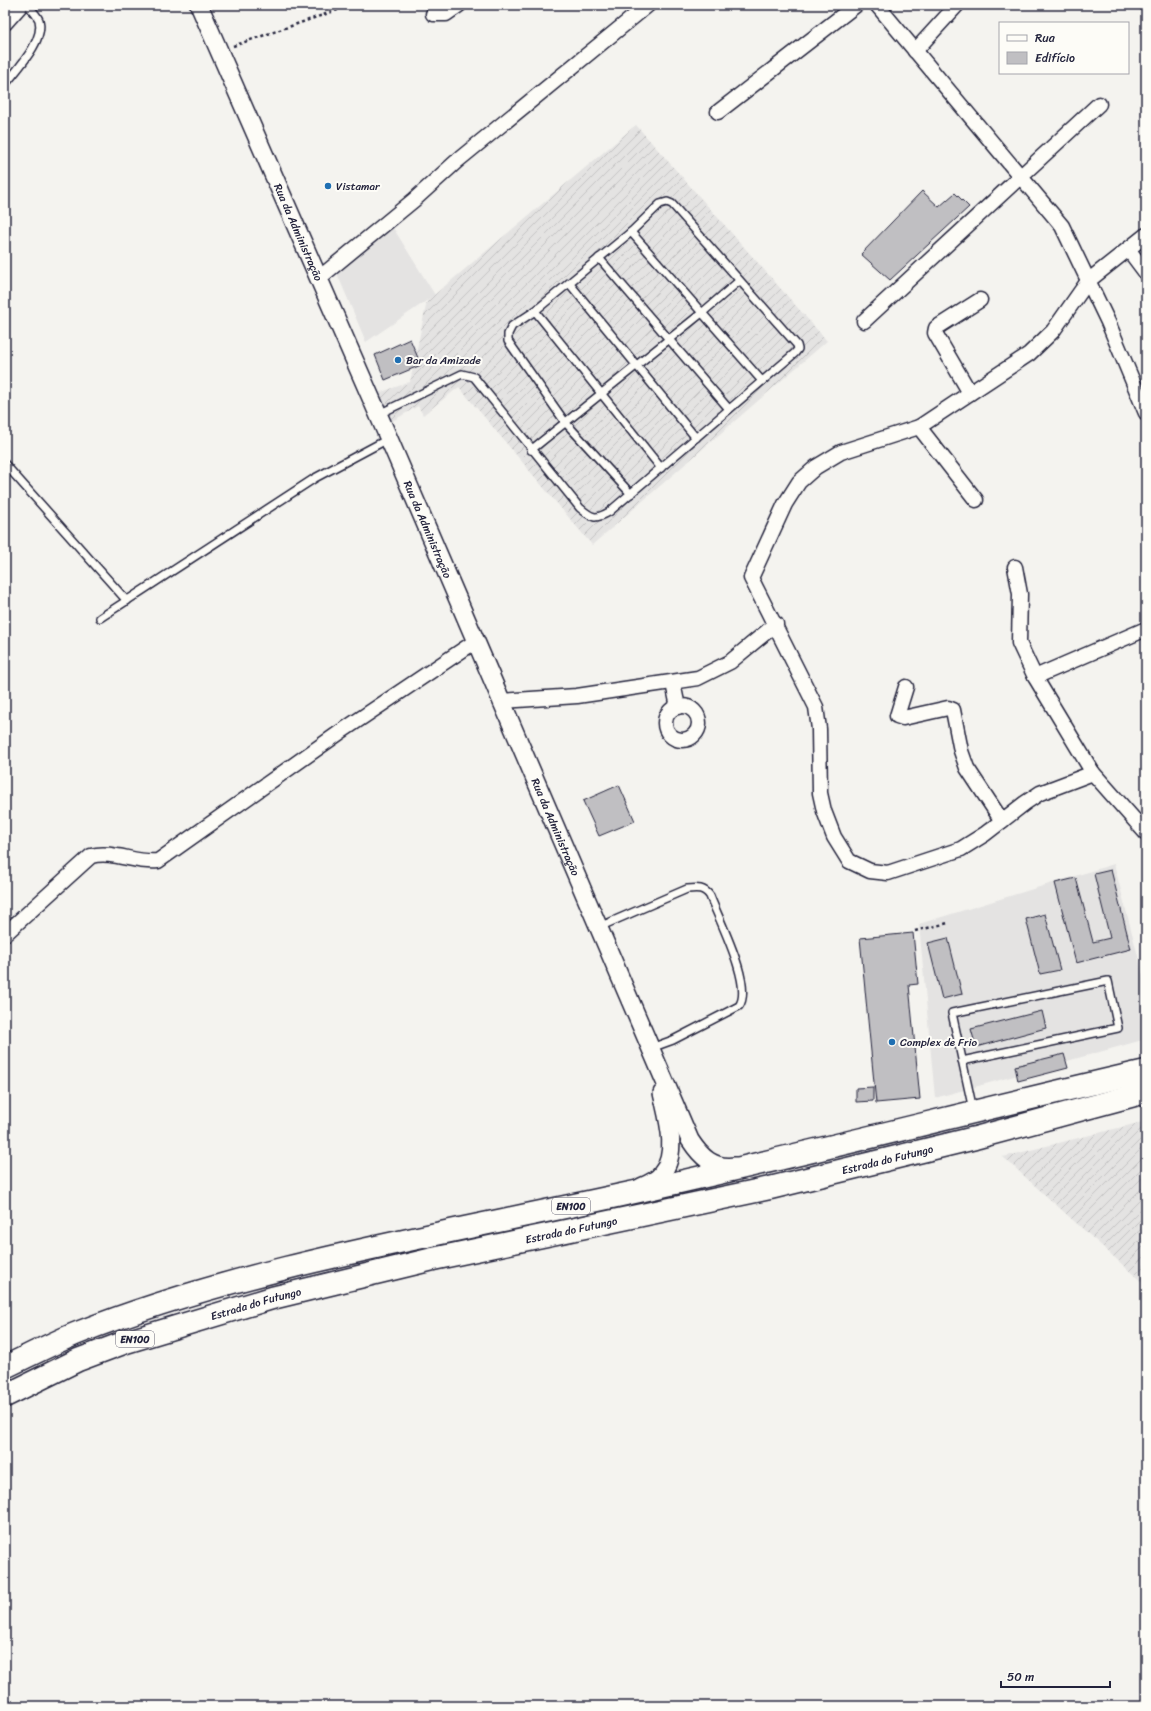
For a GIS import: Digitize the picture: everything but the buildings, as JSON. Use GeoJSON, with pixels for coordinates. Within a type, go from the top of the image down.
{"type":"FeatureCollection","features":[{"type":"Feature","properties":{"kind":"highway","name":"EN100"},"geometry":{"type":"LineString","coordinates":[[5,1367],[79,1333],[219,1286],[318,1260],[777,1161],[974,1111],[1146,1071]]}},
{"type":"Feature","properties":{"kind":"highway","name":"Estrada do Futungo"},"geometry":{"type":"LineString","coordinates":[[5,1396],[78,1360],[126,1342],[272,1298],[433,1259],[770,1188],[975,1138],[1146,1092]]}},
{"type":"Feature","properties":{"kind":"street"},"geometry":{"type":"LineString","coordinates":[[5,23],[21,5]]}},
{"type":"Feature","properties":{"kind":"street","name":"Rua da Administração"},"geometry":{"type":"LineString","coordinates":[[199,5],[377,415],[389,439],[652,1051]]}},
{"type":"Feature","properties":{"kind":"street"},"geometry":{"type":"LineString","coordinates":[[433,14],[446,14],[459,5]]}},
{"type":"Feature","properties":{"kind":"street"},"geometry":{"type":"LineString","coordinates":[[318,279],[414,200],[463,157],[648,5]]}},
{"type":"Feature","properties":{"kind":"street"},"geometry":{"type":"LineString","coordinates":[[718,112],[856,5]]}},
{"type":"Feature","properties":{"kind":"street"},"geometry":{"type":"LineString","coordinates":[[877,5],[1062,226],[1108,322],[1146,413]]}},
{"type":"Feature","properties":{"kind":"street"},"geometry":{"type":"LineString","coordinates":[[915,51],[957,5]]}},
{"type":"Feature","properties":{"kind":"street"},"geometry":{"type":"LineString","coordinates":[[864,321],[1099,104]]}},
{"type":"Feature","properties":{"kind":"street"},"geometry":{"type":"LineString","coordinates":[[1093,773],[1040,794],[961,849],[888,873],[870,872],[849,860],[834,837],[824,811],[820,793],[819,729],[816,707],[776,624],[751,578],[785,504],[800,482],[816,467],[841,452],[919,427],[1029,354],[1053,331],[1088,281],[1146,235]]}},
{"type":"Feature","properties":{"kind":"street"},"geometry":{"type":"LineString","coordinates":[[1128,249],[1146,273]]}},
{"type":"Feature","properties":{"kind":"street"},"geometry":{"type":"LineString","coordinates":[[970,393],[935,333],[936,328],[980,300]]}},
{"type":"Feature","properties":{"kind":"street"},"geometry":{"type":"LineString","coordinates":[[919,427],[976,500]]}},
{"type":"Feature","properties":{"kind":"street"},"geometry":{"type":"LineString","coordinates":[[1015,567],[1020,594],[1019,643],[1035,677],[1093,773],[1146,833]]}},
{"type":"Feature","properties":{"kind":"street"},"geometry":{"type":"LineString","coordinates":[[501,701],[577,696],[698,678],[730,662],[776,624]]}},
{"type":"Feature","properties":{"kind":"street"},"geometry":{"type":"LineString","coordinates":[[1035,677],[1146,628]]}},
{"type":"Feature","properties":{"kind":"street"},"geometry":{"type":"LineString","coordinates":[[5,934],[91,856],[100,853],[148,863],[158,861],[339,733],[476,641]]}},
{"type":"Feature","properties":{"kind":"street"},"geometry":{"type":"LineString","coordinates":[[673,682],[678,707]]}},
{"type":"Feature","properties":{"kind":"street"},"geometry":{"type":"LineString","coordinates":[[906,687],[897,716],[899,718],[948,708],[953,710],[961,751],[967,768],[1002,821]]}},
{"type":"Feature","properties":{"kind":"street"},"geometry":{"type":"LineString","coordinates":[[652,1051],[690,1140],[697,1152],[706,1160],[718,1165],[729,1167],[777,1161]]}},
{"type":"Feature","properties":{"kind":"street"},"geometry":{"type":"LineString","coordinates":[[621,1195],[643,1186],[662,1174],[668,1159],[670,1131],[652,1051]]}},
{"type":"Feature","properties":{"kind":"lane"},"geometry":{"type":"LineString","coordinates":[[5,85],[32,49],[40,32],[39,20],[28,5]]}},
{"type":"Feature","properties":{"kind":"lane"},"geometry":{"type":"LineString","coordinates":[[377,415],[462,374],[468,374],[474,377],[531,450],[580,508],[590,517],[600,517],[609,512],[795,353],[798,349],[797,345],[672,204],[667,202],[660,204],[632,232],[535,311],[512,326],[508,334],[508,341],[565,422],[630,494]]}},
{"type":"Feature","properties":{"kind":"lane"},"geometry":{"type":"LineString","coordinates":[[632,232],[762,381]]}},
{"type":"Feature","properties":{"kind":"lane"},"geometry":{"type":"LineString","coordinates":[[599,258],[729,409]]}},
{"type":"Feature","properties":{"kind":"lane"},"geometry":{"type":"LineString","coordinates":[[531,450],[703,312],[739,281]]}},
{"type":"Feature","properties":{"kind":"lane"},"geometry":{"type":"LineString","coordinates":[[569,283],[696,438]]}},
{"type":"Feature","properties":{"kind":"lane"},"geometry":{"type":"LineString","coordinates":[[535,311],[661,468]]}},
{"type":"Feature","properties":{"kind":"lane"},"geometry":{"type":"LineString","coordinates":[[100,618],[251,518],[315,478],[389,439]]}},
{"type":"Feature","properties":{"kind":"lane"},"geometry":{"type":"LineString","coordinates":[[5,464],[127,601]]}},
{"type":"Feature","properties":{"kind":"lane"},"geometry":{"type":"LineString","coordinates":[[599,927],[687,889],[699,888],[706,891],[710,896],[737,966],[742,984],[742,1000],[739,1006],[652,1051]]}},
{"type":"Feature","properties":{"kind":"lane"},"geometry":{"type":"LineString","coordinates":[[962,1061],[1118,1028],[1108,981],[952,1013],[962,1061],[974,1111]]}},
{"type":"Feature","properties":{"kind":"path"},"geometry":{"type":"LineString","coordinates":[[219,51],[352,5]]}},
{"type":"Feature","properties":{"kind":"path"},"geometry":{"type":"LineString","coordinates":[[915,930],[948,922]]}},
{"type":"Feature","properties":{"kind":"shaded area"},"geometry":{"type":"Polygon","coordinates":[[[636,125],[827,341],[592,545],[459,387],[423,415],[418,406],[384,426],[370,396],[410,382],[427,301],[636,125]]]}},
{"type":"Feature","properties":{"kind":"shaded area"},"geometry":{"type":"Polygon","coordinates":[[[392,226],[435,295],[366,342],[336,271],[392,226]]]}},
{"type":"Feature","properties":{"kind":"shaded area"},"geometry":{"type":"Polygon","coordinates":[[[1114,864],[1146,987],[1146,1039],[935,1098],[919,924],[1114,864]]]}},
{"type":"Feature","properties":{"kind":"shaded area"},"geometry":{"type":"Polygon","coordinates":[[[1146,1121],[1146,1285],[1145,1285],[1003,1157],[1146,1121]]]}},
{"type":"Feature","properties":{"kind":"place","name":"Vistamar"},"geometry":{"type":"Point","coordinates":[328,186]}},
{"type":"Feature","properties":{"kind":"place","name":"Bar da Amizade"},"geometry":{"type":"Point","coordinates":[398,360]}},
{"type":"Feature","properties":{"kind":"place","name":"Complex de Frio"},"geometry":{"type":"Point","coordinates":[892,1042]}}]}
